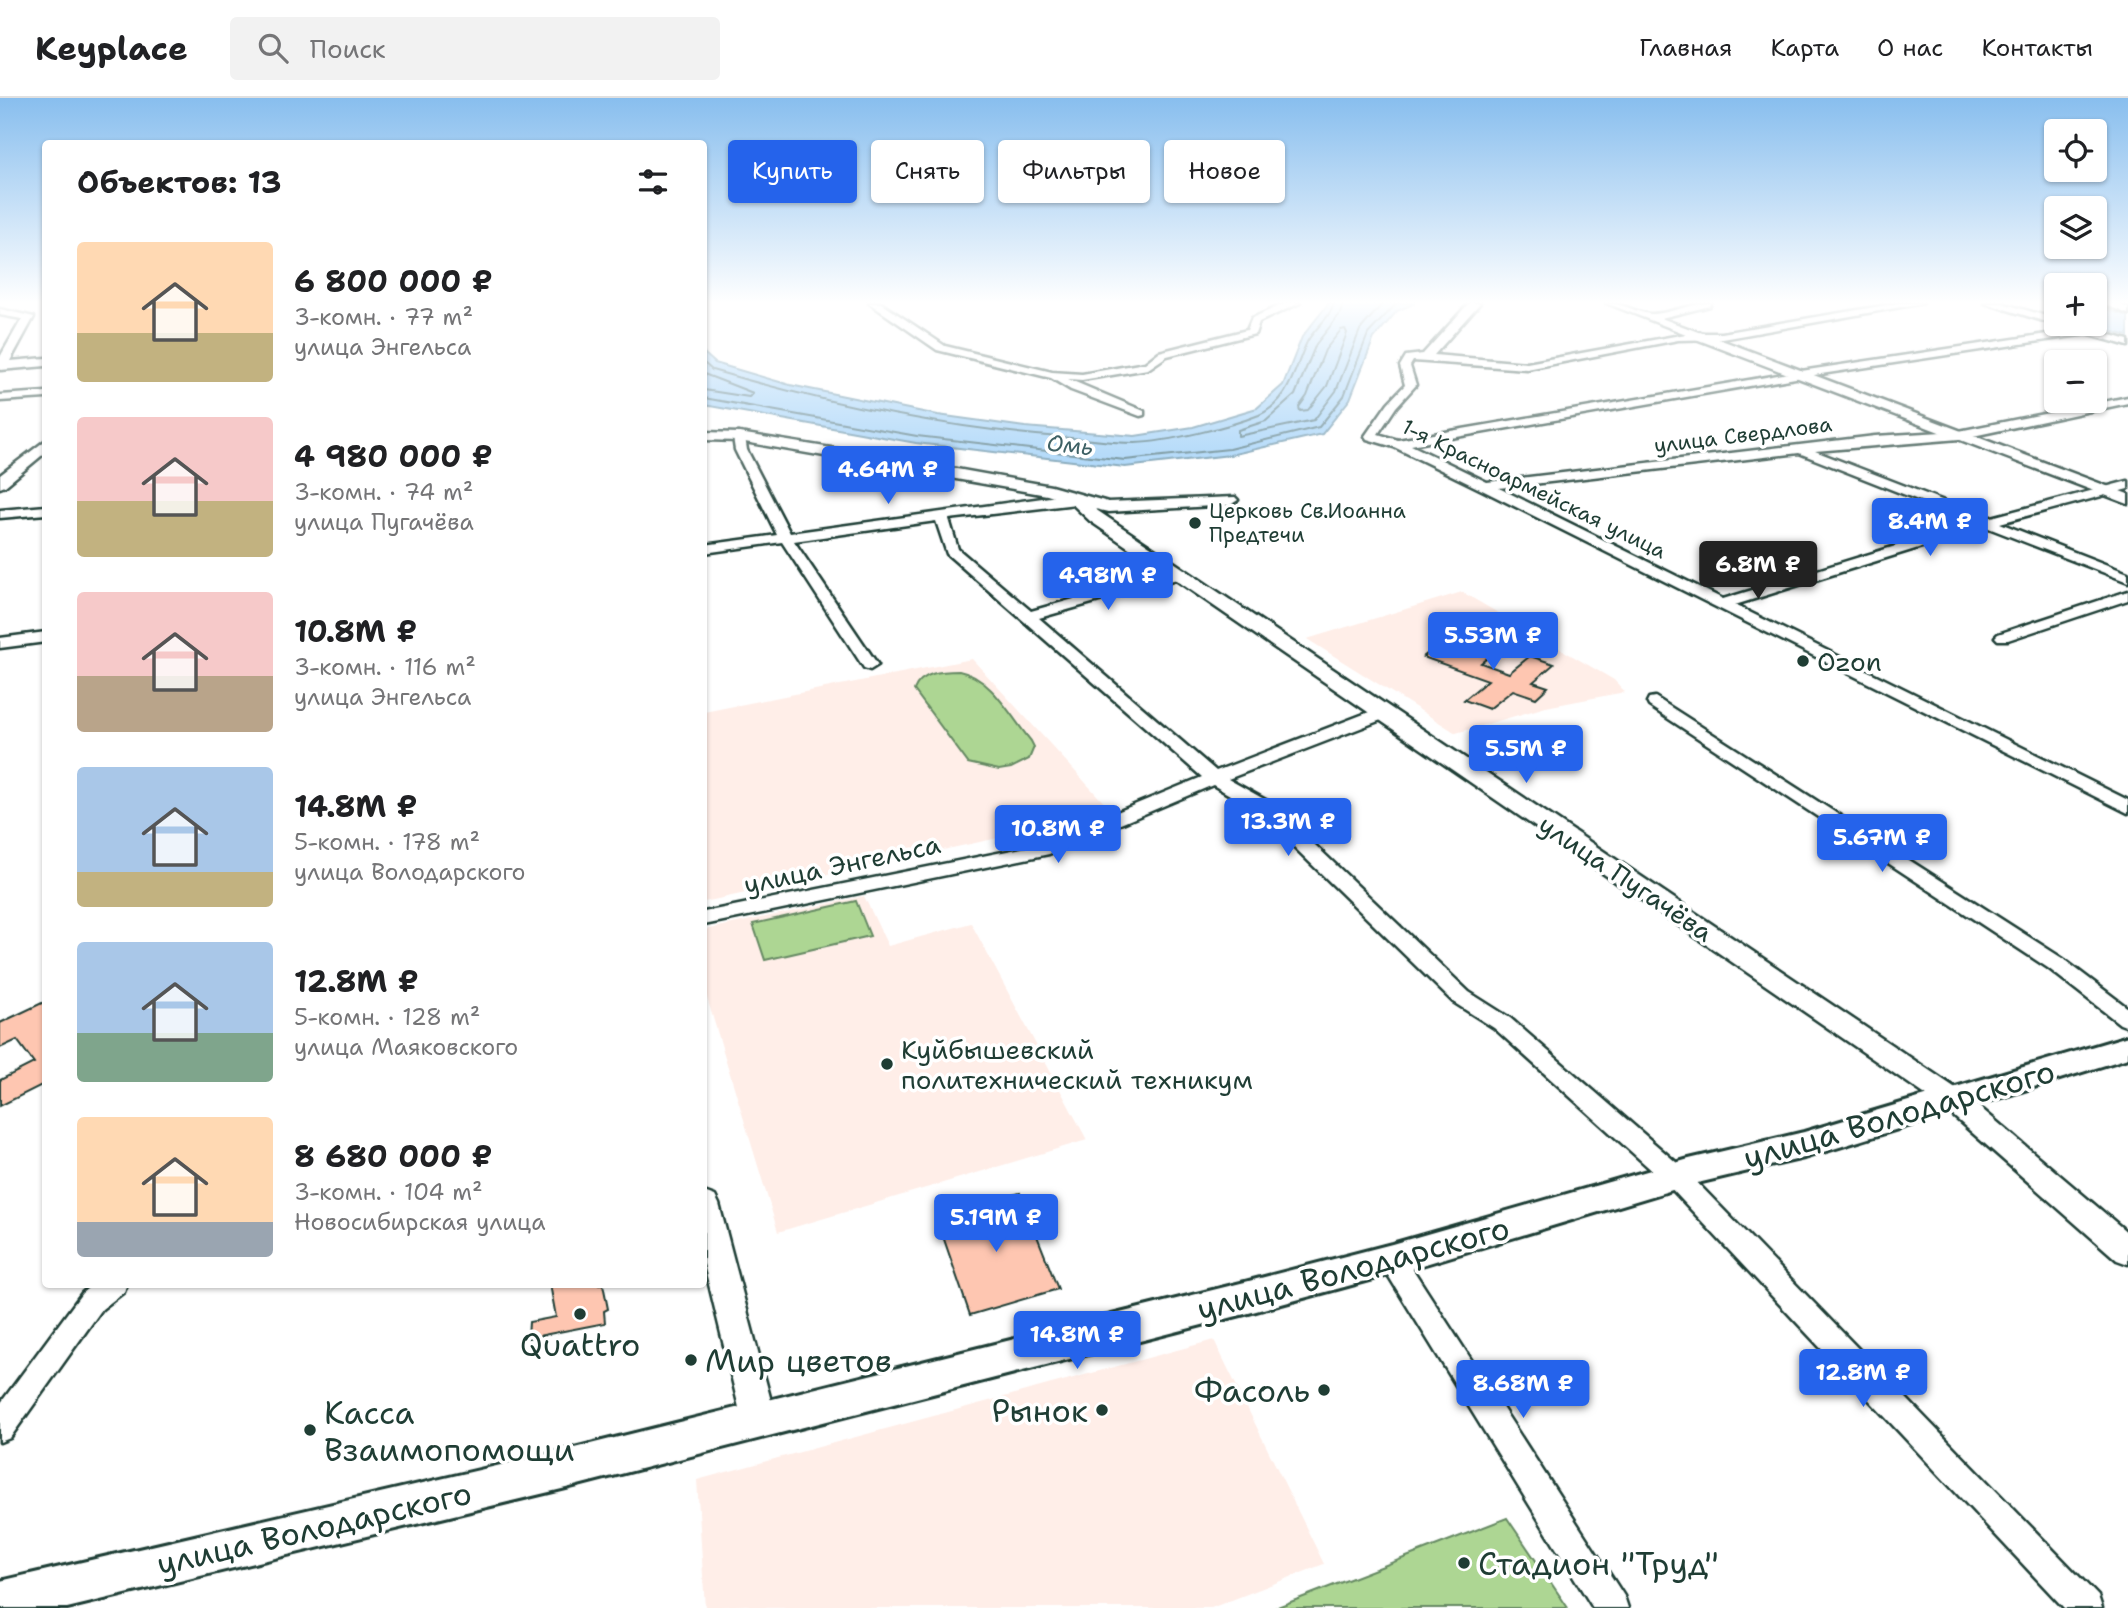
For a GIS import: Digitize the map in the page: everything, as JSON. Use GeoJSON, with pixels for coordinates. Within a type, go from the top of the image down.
{"type":"FeatureCollection","features":[{"type":"Feature","properties":{"kind":"main road","name":"улица Володарского"},"geometry":{"type":"LineString","coordinates":[[0,1603],[566,1469],[1392,1259],[1676,1177],[1804,1144],[2128,1047]]}},
{"type":"Feature","properties":{"kind":"street"},"geometry":{"type":"LineString","coordinates":[[1046,373],[1082,377],[1103,373]]}},
{"type":"Feature","properties":{"kind":"street","name":"1-я Красноармейская улица"},"geometry":{"type":"LineString","coordinates":[[1407,373],[1411,385],[1408,391],[1392,405],[1371,436],[1398,444],[1486,486],[2128,807]]}},
{"type":"Feature","properties":{"kind":"street"},"geometry":{"type":"LineString","coordinates":[[1398,444],[1805,373]]}},
{"type":"Feature","properties":{"kind":"street"},"geometry":{"type":"LineString","coordinates":[[1801,374],[2128,499]]}},
{"type":"Feature","properties":{"kind":"street"},"geometry":{"type":"LineString","coordinates":[[1052,375],[1076,388],[1140,413]]}},
{"type":"Feature","properties":{"kind":"street"},"geometry":{"type":"LineString","coordinates":[[0,398],[42,395]]}},
{"type":"Feature","properties":{"kind":"street","name":"улица Свердлова"},"geometry":{"type":"LineString","coordinates":[[1486,486],[1799,449],[1959,435],[2128,400]]}},
{"type":"Feature","properties":{"kind":"street"},"geometry":{"type":"LineString","coordinates":[[707,436],[739,437],[1051,491],[1108,507],[1230,500]]}},
{"type":"Feature","properties":{"kind":"street"},"geometry":{"type":"LineString","coordinates":[[739,437],[741,450],[785,537],[870,665]]}},
{"type":"Feature","properties":{"kind":"street"},"geometry":{"type":"LineString","coordinates":[[0,483],[42,447]]}},
{"type":"Feature","properties":{"kind":"street"},"geometry":{"type":"LineString","coordinates":[[1799,449],[2128,578]]}},
{"type":"Feature","properties":{"kind":"street"},"geometry":{"type":"LineString","coordinates":[[1723,604],[1988,522],[2128,485]]}},
{"type":"Feature","properties":{"kind":"street"},"geometry":{"type":"LineString","coordinates":[[707,549],[1050,500],[1076,500]]}},
{"type":"Feature","properties":{"kind":"street","name":"улица Пугачёва"},"geometry":{"type":"LineString","coordinates":[[1076,500],[1096,518],[1953,1100],[2128,1251]]}},
{"type":"Feature","properties":{"kind":"street"},"geometry":{"type":"LineString","coordinates":[[0,514],[42,510]]}},
{"type":"Feature","properties":{"kind":"street"},"geometry":{"type":"LineString","coordinates":[[941,516],[952,551],[1214,778],[1264,807],[1461,997],[1502,1023],[1676,1177],[2086,1608]]}},
{"type":"Feature","properties":{"kind":"street"},"geometry":{"type":"LineString","coordinates":[[1027,617],[1179,574]]}},
{"type":"Feature","properties":{"kind":"street"},"geometry":{"type":"LineString","coordinates":[[2003,637],[2128,595]]}},
{"type":"Feature","properties":{"kind":"street"},"geometry":{"type":"LineString","coordinates":[[0,643],[42,638]]}},
{"type":"Feature","properties":{"kind":"street"},"geometry":{"type":"LineString","coordinates":[[1655,702],[2055,963],[2128,1019]]}},
{"type":"Feature","properties":{"kind":"street","name":"улица Энгельса"},"geometry":{"type":"LineString","coordinates":[[707,918],[1042,850],[1214,778],[1383,713]]}},
{"type":"Feature","properties":{"kind":"street"},"geometry":{"type":"LineString","coordinates":[[707,1216],[759,1420]]}},
{"type":"Feature","properties":{"kind":"street"},"geometry":{"type":"LineString","coordinates":[[1392,1259],[1612,1608]]}},
{"type":"Feature","properties":{"kind":"street"},"geometry":{"type":"LineString","coordinates":[[0,1428],[92,1301],[109,1288]]}},
{"type":"Feature","properties":{"kind":"shaded area"},"geometry":{"type":"Polygon","coordinates":[[[1462,592],[1614,680],[1625,692],[1546,707],[1456,733],[1307,639],[1462,592]]]}},
{"type":"Feature","properties":{"kind":"shaded area"},"geometry":{"type":"Polygon","coordinates":[[[972,659],[1107,806],[998,838],[707,901],[707,711],[972,659]]]}},
{"type":"Feature","properties":{"kind":"shaded area","name":"Куйбышевский политехнический техникум"},"geometry":{"type":"Polygon","coordinates":[[[864,896],[888,946],[971,923],[1087,1140],[778,1232],[707,998],[707,929],[864,896]]]}},
{"type":"Feature","properties":{"kind":"shaded area","name":"Рынок"},"geometry":{"type":"Polygon","coordinates":[[[1214,1340],[1324,1564],[1211,1608],[749,1608],[748,1605],[705,1608],[697,1480],[1214,1340]]]}},
{"type":"Feature","properties":{"kind":"green space"},"geometry":{"type":"Polygon","coordinates":[[[959,671],[981,681],[1000,699],[1034,747],[1029,759],[1011,768],[999,770],[968,763],[914,690],[927,676],[959,671]]]}},
{"type":"Feature","properties":{"kind":"green space"},"geometry":{"type":"Polygon","coordinates":[[[856,901],[870,936],[765,960],[753,924],[856,901]]]}},
{"type":"Feature","properties":{"kind":"green space","name":"Стадион \"Труд\""},"geometry":{"type":"Polygon","coordinates":[[[1507,1518],[1568,1608],[1275,1608],[1507,1518]]]}},
{"type":"Feature","properties":{"kind":"water","name":"Омь"},"geometry":{"type":"Polygon","coordinates":[[[707,373],[751,373],[790,385],[938,415],[1025,427],[1135,436],[1193,427],[1257,408],[1283,385],[1288,373],[1360,373],[1350,399],[1322,434],[1230,455],[1125,467],[916,443],[707,406],[707,373]]]}},
{"type":"Feature","properties":{"kind":"building"},"geometry":{"type":"Polygon","coordinates":[[[1480,637],[1504,645],[1481,663],[1509,673],[1530,656],[1554,664],[1533,682],[1548,687],[1536,698],[1513,690],[1489,709],[1464,700],[1488,680],[1423,657],[1436,647],[1457,655],[1480,637]]]}},
{"type":"Feature","properties":{"kind":"building"},"geometry":{"type":"Polygon","coordinates":[[[42,1003],[42,1085],[0,1106],[0,1080],[34,1063],[17,1040],[0,1048],[0,1023],[42,1003]]]}},
{"type":"Feature","properties":{"kind":"building"},"geometry":{"type":"Polygon","coordinates":[[[1020,1193],[1058,1289],[970,1315],[936,1216],[1020,1193]]]}},
{"type":"Feature","properties":{"kind":"building","name":"Quattro"},"geometry":{"type":"Polygon","coordinates":[[[551,1288],[604,1288],[608,1309],[604,1311],[605,1323],[528,1338],[529,1322],[556,1317],[551,1288]]]}},
{"type":"Feature","properties":{"kind":"place","name":"Церковь Св.Иоанна Предтечи"},"geometry":{"type":"Point","coordinates":[1195,523]}},
{"type":"Feature","properties":{"kind":"place","name":"Ozon"},"geometry":{"type":"Point","coordinates":[1803,661]}},
{"type":"Feature","properties":{"kind":"place","name":"Куйбышевский политехнический техникум"},"geometry":{"type":"Point","coordinates":[887,1064]}},
{"type":"Feature","properties":{"kind":"place","name":"Quattro"},"geometry":{"type":"Point","coordinates":[580,1314]}},
{"type":"Feature","properties":{"kind":"place","name":"Мир цветов"},"geometry":{"type":"Point","coordinates":[691,1360]}},
{"type":"Feature","properties":{"kind":"place","name":"Фасоль"},"geometry":{"type":"Point","coordinates":[1324,1390]}},
{"type":"Feature","properties":{"kind":"place","name":"Рынок"},"geometry":{"type":"Point","coordinates":[1102,1410]}},
{"type":"Feature","properties":{"kind":"place","name":"Касса Взаимопомощи"},"geometry":{"type":"Point","coordinates":[310,1430]}},
{"type":"Feature","properties":{"kind":"place","name":"Стадион \"Труд\""},"geometry":{"type":"Point","coordinates":[1464,1563]}}]}
